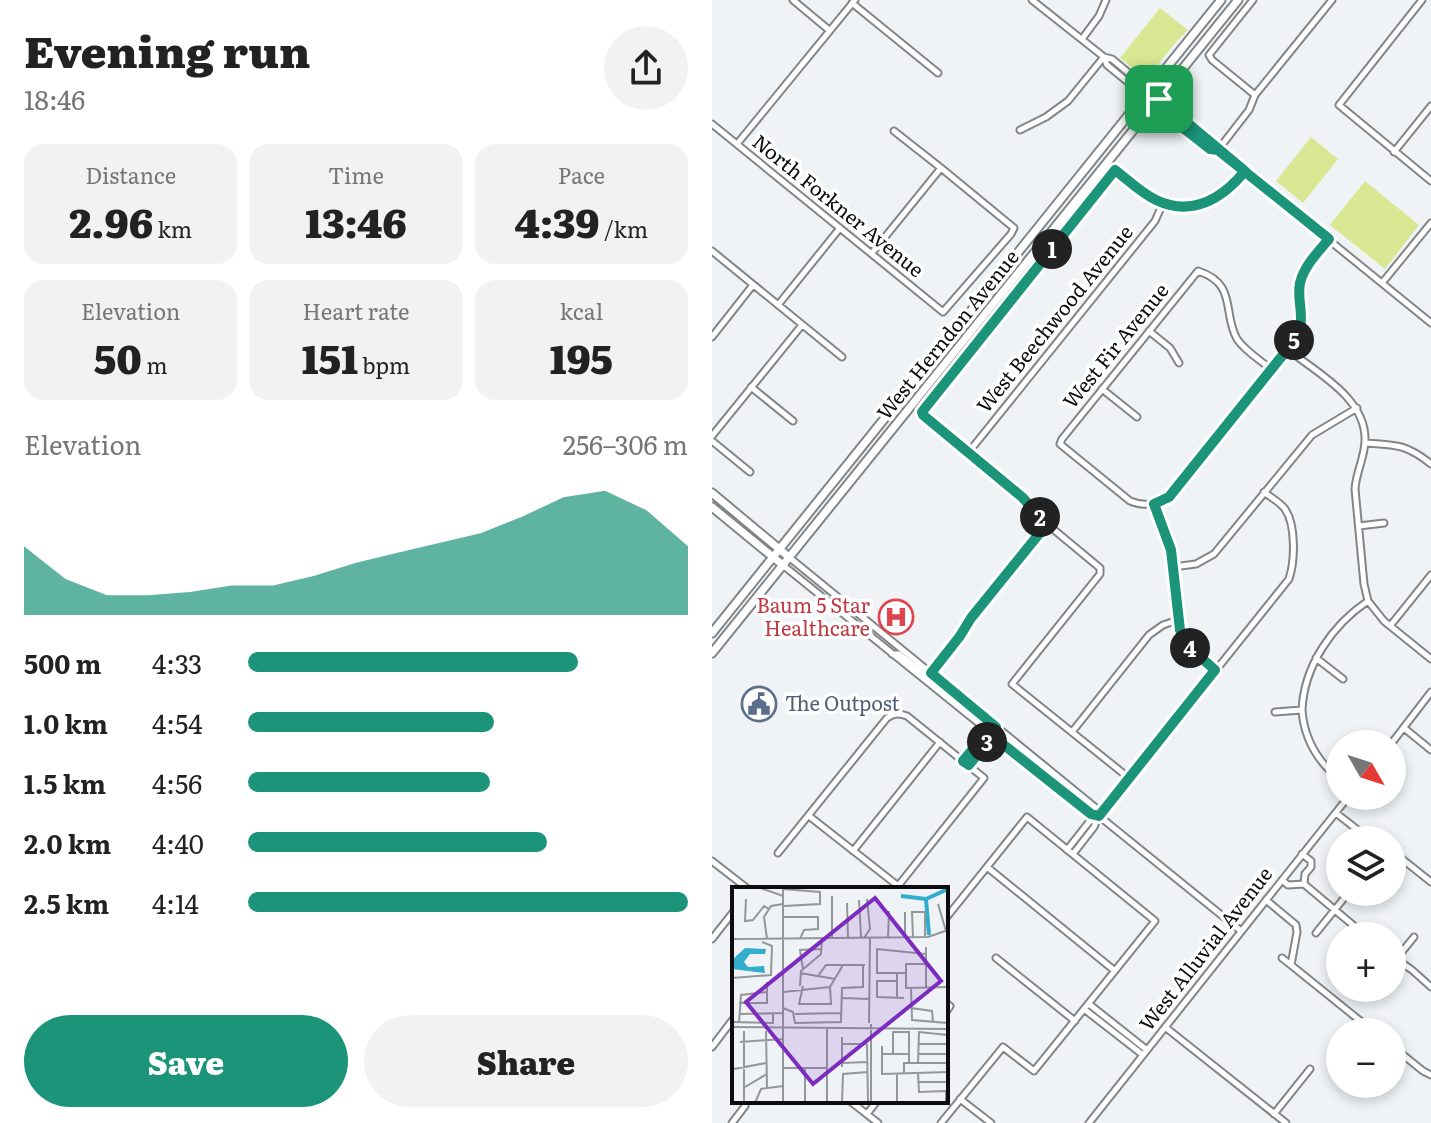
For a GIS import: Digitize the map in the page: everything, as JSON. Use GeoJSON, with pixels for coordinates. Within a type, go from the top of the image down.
{"type":"FeatureCollection","features":[{"type":"Feature","properties":{"kind":"main road","name":"West Herndon Avenue"},"geometry":{"type":"LineString","coordinates":[[712,633],[1221,0]]}},
{"type":"Feature","properties":{"kind":"main road","name":"West Herndon Avenue"},"geometry":{"type":"LineString","coordinates":[[712,653],[1238,0]]}},
{"type":"Feature","properties":{"kind":"main road"},"geometry":{"type":"LineString","coordinates":[[712,494],[790,558]]}},
{"type":"Feature","properties":{"kind":"main road"},"geometry":{"type":"LineString","coordinates":[[712,504],[734,512]]}},
{"type":"Feature","properties":{"kind":"main road"},"geometry":{"type":"LineString","coordinates":[[712,504],[784,566]]}},
{"type":"Feature","properties":{"kind":"street"},"geometry":{"type":"LineString","coordinates":[[793,0],[829,30]]}},
{"type":"Feature","properties":{"kind":"street"},"geometry":{"type":"LineString","coordinates":[[1032,0],[1104,57],[1112,59],[1146,93],[1214,144],[1431,323]]}},
{"type":"Feature","properties":{"kind":"street"},"geometry":{"type":"LineString","coordinates":[[1082,39],[1099,16],[1106,0]]}},
{"type":"Feature","properties":{"kind":"street"},"geometry":{"type":"LineString","coordinates":[[1253,0],[1209,55],[1255,95]]}},
{"type":"Feature","properties":{"kind":"street"},"geometry":{"type":"LineString","coordinates":[[1218,150],[1249,110],[1255,95],[1332,0]]}},
{"type":"Feature","properties":{"kind":"street"},"geometry":{"type":"LineString","coordinates":[[1422,0],[1339,105],[1431,181]]}},
{"type":"Feature","properties":{"kind":"street"},"geometry":{"type":"LineString","coordinates":[[737,144],[854,1],[938,73]]}},
{"type":"Feature","properties":{"kind":"street"},"geometry":{"type":"LineString","coordinates":[[1020,130],[1068,101],[1104,57]]}},
{"type":"Feature","properties":{"kind":"street"},"geometry":{"type":"LineString","coordinates":[[1394,152],[1431,106]]}},
{"type":"Feature","properties":{"kind":"street","name":"North Forkner Avenue"},"geometry":{"type":"LineString","coordinates":[[712,124],[943,312],[1014,228],[941,168]]}},
{"type":"Feature","properties":{"kind":"street"},"geometry":{"type":"LineString","coordinates":[[872,253],[941,168],[894,131]]}},
{"type":"Feature","properties":{"kind":"street"},"geometry":{"type":"LineString","coordinates":[[1129,778],[1012,684],[1100,574],[1100,568],[922,412],[1115,170],[1145,194],[1163,203],[1182,206],[1211,201],[1228,190],[1245,171]]}},
{"type":"Feature","properties":{"kind":"street","name":"West Beechwood Avenue"},"geometry":{"type":"LineString","coordinates":[[968,453],[1155,221],[1163,203]]}},
{"type":"Feature","properties":{"kind":"street"},"geometry":{"type":"LineString","coordinates":[[1382,283],[1431,223]]}},
{"type":"Feature","properties":{"kind":"street"},"geometry":{"type":"LineString","coordinates":[[778,305],[840,228]]}},
{"type":"Feature","properties":{"kind":"street"},"geometry":{"type":"LineString","coordinates":[[1215,670],[1186,644],[1180,630],[1169,542],[1154,504],[1169,497],[1297,335],[1301,323],[1303,275],[1329,239]]}},
{"type":"Feature","properties":{"kind":"street"},"geometry":{"type":"LineString","coordinates":[[712,251],[842,357]]}},
{"type":"Feature","properties":{"kind":"street","name":"West Fir Avenue"},"geometry":{"type":"LineString","coordinates":[[1154,504],[1144,505],[1124,498],[1060,444],[1198,271],[1204,272],[1226,294],[1234,331],[1240,343],[1271,369]]}},
{"type":"Feature","properties":{"kind":"street"},"geometry":{"type":"LineString","coordinates":[[712,337],[753,285]]}},
{"type":"Feature","properties":{"kind":"street"},"geometry":{"type":"LineString","coordinates":[[750,472],[712,438],[802,325]]}},
{"type":"Feature","properties":{"kind":"street"},"geometry":{"type":"LineString","coordinates":[[1149,331],[1170,348],[1179,363]]}},
{"type":"Feature","properties":{"kind":"street"},"geometry":{"type":"LineString","coordinates":[[1287,349],[1346,395],[1357,408],[1364,426],[1365,443],[1356,478],[1368,601],[1378,615],[1431,659]]}},
{"type":"Feature","properties":{"kind":"street"},"geometry":{"type":"LineString","coordinates":[[751,387],[793,421]]}},
{"type":"Feature","properties":{"kind":"street"},"geometry":{"type":"LineString","coordinates":[[1102,389],[1137,417]]}},
{"type":"Feature","properties":{"kind":"street"},"geometry":{"type":"LineString","coordinates":[[1173,567],[1196,564],[1214,554],[1312,435],[1357,408]]}},
{"type":"Feature","properties":{"kind":"street"},"geometry":{"type":"LineString","coordinates":[[1365,443],[1403,446],[1431,464]]}},
{"type":"Feature","properties":{"kind":"street"},"geometry":{"type":"LineString","coordinates":[[1070,852],[1094,827],[1099,816],[1289,579],[1293,567],[1293,539],[1285,508],[1264,492]]}},
{"type":"Feature","properties":{"kind":"street"},"geometry":{"type":"LineString","coordinates":[[1359,526],[1384,523]]}},
{"type":"Feature","properties":{"kind":"street"},"geometry":{"type":"LineString","coordinates":[[892,654],[899,654],[924,674],[931,673],[1047,524]]}},
{"type":"Feature","properties":{"kind":"street"},"geometry":{"type":"LineString","coordinates":[[790,558],[1096,808],[1099,816]]}},
{"type":"Feature","properties":{"kind":"street"},"geometry":{"type":"LineString","coordinates":[[784,566],[990,734],[1091,814],[1099,816],[1241,931]]}},
{"type":"Feature","properties":{"kind":"street"},"geometry":{"type":"LineString","coordinates":[[1390,626],[1431,575]]}},
{"type":"Feature","properties":{"kind":"street"},"geometry":{"type":"LineString","coordinates":[[1326,767],[1319,760],[1307,736],[1302,710],[1306,682],[1316,658],[1345,620],[1368,601]]}},
{"type":"Feature","properties":{"kind":"street"},"geometry":{"type":"LineString","coordinates":[[1072,732],[1149,635],[1163,625],[1178,620]]}},
{"type":"Feature","properties":{"kind":"street"},"geometry":{"type":"LineString","coordinates":[[1316,658],[1343,679]]}},
{"type":"Feature","properties":{"kind":"street"},"geometry":{"type":"LineString","coordinates":[[1431,692],[1404,728],[1431,750]]}},
{"type":"Feature","properties":{"kind":"street"},"geometry":{"type":"LineString","coordinates":[[1275,712],[1302,710]]}},
{"type":"Feature","properties":{"kind":"street"},"geometry":{"type":"LineString","coordinates":[[778,853],[887,718],[896,714],[907,716],[984,778],[900,887],[809,816]]}},
{"type":"Feature","properties":{"kind":"street"},"geometry":{"type":"LineString","coordinates":[[966,763],[983,737],[996,727]]}},
{"type":"Feature","properties":{"kind":"street"},"geometry":{"type":"LineString","coordinates":[[853,851],[940,742]]}},
{"type":"Feature","properties":{"kind":"street","name":"West Alluvial Avenue"},"geometry":{"type":"LineString","coordinates":[[1091,1121],[1338,810]]}},
{"type":"Feature","properties":{"kind":"street"},"geometry":{"type":"LineString","coordinates":[[1336,813],[1353,826]]}},
{"type":"Feature","properties":{"kind":"street"},"geometry":{"type":"LineString","coordinates":[[941,1123],[1003,1047],[1034,1071],[1155,921],[1027,817],[948,916]]}},
{"type":"Feature","properties":{"kind":"street"},"geometry":{"type":"LineString","coordinates":[[1302,854],[1311,861],[1304,884]]}},
{"type":"Feature","properties":{"kind":"street"},"geometry":{"type":"LineString","coordinates":[[712,861],[745,887]]}},
{"type":"Feature","properties":{"kind":"street"},"geometry":{"type":"LineString","coordinates":[[1406,862],[1431,882]]}},
{"type":"Feature","properties":{"kind":"street"},"geometry":{"type":"LineString","coordinates":[[987,867],[1115,971]]}},
{"type":"Feature","properties":{"kind":"street"},"geometry":{"type":"LineString","coordinates":[[1282,880],[1288,885],[1304,884],[1350,922]]}},
{"type":"Feature","properties":{"kind":"street"},"geometry":{"type":"LineString","coordinates":[[1266,900],[1296,925],[1291,965]]}},
{"type":"Feature","properties":{"kind":"street"},"geometry":{"type":"LineString","coordinates":[[1316,933],[1337,906]]}},
{"type":"Feature","properties":{"kind":"street"},"geometry":{"type":"LineString","coordinates":[[712,939],[732,914]]}},
{"type":"Feature","properties":{"kind":"street"},"geometry":{"type":"LineString","coordinates":[[1406,946],[1414,937]]}},
{"type":"Feature","properties":{"kind":"street"},"geometry":{"type":"LineString","coordinates":[[996,958],[1075,1021]]}},
{"type":"Feature","properties":{"kind":"street"},"geometry":{"type":"LineString","coordinates":[[1282,958],[1357,1018]]}},
{"type":"Feature","properties":{"kind":"street"},"geometry":{"type":"LineString","coordinates":[[1406,969],[1431,987]]}},
{"type":"Feature","properties":{"kind":"street"},"geometry":{"type":"LineString","coordinates":[[1086,1007],[1145,1053]]}},
{"type":"Feature","properties":{"kind":"street"},"geometry":{"type":"LineString","coordinates":[[712,1047],[732,1021]]}},
{"type":"Feature","properties":{"kind":"street"},"geometry":{"type":"LineString","coordinates":[[1165,1027],[1286,1123]]}},
{"type":"Feature","properties":{"kind":"street"},"geometry":{"type":"LineString","coordinates":[[1406,1057],[1431,1075]]}},
{"type":"Feature","properties":{"kind":"street"},"geometry":{"type":"LineString","coordinates":[[1274,1114],[1310,1069]]}},
{"type":"Feature","properties":{"kind":"street"},"geometry":{"type":"LineString","coordinates":[[960,1099],[991,1123]]}},
{"type":"Feature","properties":{"kind":"street"},"geometry":{"type":"LineString","coordinates":[[853,1103],[878,1123]]}},
{"type":"Feature","properties":{"kind":"street"},"geometry":{"type":"LineString","coordinates":[[867,1114],[875,1103]]}},
{"type":"Feature","properties":{"kind":"street"},"geometry":{"type":"LineString","coordinates":[[732,1123],[745,1106]]}},
{"type":"Feature","properties":{"kind":"street"},"geometry":{"type":"LineString","coordinates":[[1091,1121],[1099,1123]]}},
{"type":"Feature","properties":{"kind":"green space"},"geometry":{"type":"Polygon","coordinates":[[[1160,8],[1188,30],[1145,78],[1120,58],[1160,8]]]}},
{"type":"Feature","properties":{"kind":"green space"},"geometry":{"type":"Polygon","coordinates":[[[1311,137],[1338,159],[1303,203],[1276,181],[1311,137]]]}},
{"type":"Feature","properties":{"kind":"green space"},"geometry":{"type":"Polygon","coordinates":[[[1365,181],[1419,225],[1385,269],[1330,225],[1365,181]]]}},
{"type":"Feature","properties":{"kind":"place","name":"Baum 5 Star Healthcare"},"geometry":{"type":"Point","coordinates":[896,617]}},
{"type":"Feature","properties":{"kind":"place","name":"The Outpost"},"geometry":{"type":"Point","coordinates":[759,704]}},
{"type":"Feature","properties":{"kind":"route"},"geometry":{"type":"LineString","coordinates":[[1159,99],[1154,105],[1210,149],[1218,150],[1245,171],[1329,239],[1311,260],[1300,283],[1301,323],[1294,341],[1169,497],[1154,504],[1171,550],[1180,630],[1190,648],[1215,670],[1099,816],[1091,814],[990,734],[969,765],[963,761],[996,727],[931,673],[1047,524],[1022,497],[922,412],[1115,170],[1151,198],[1182,206],[1211,201],[1228,190],[1245,171],[1159,99]]}}]}
